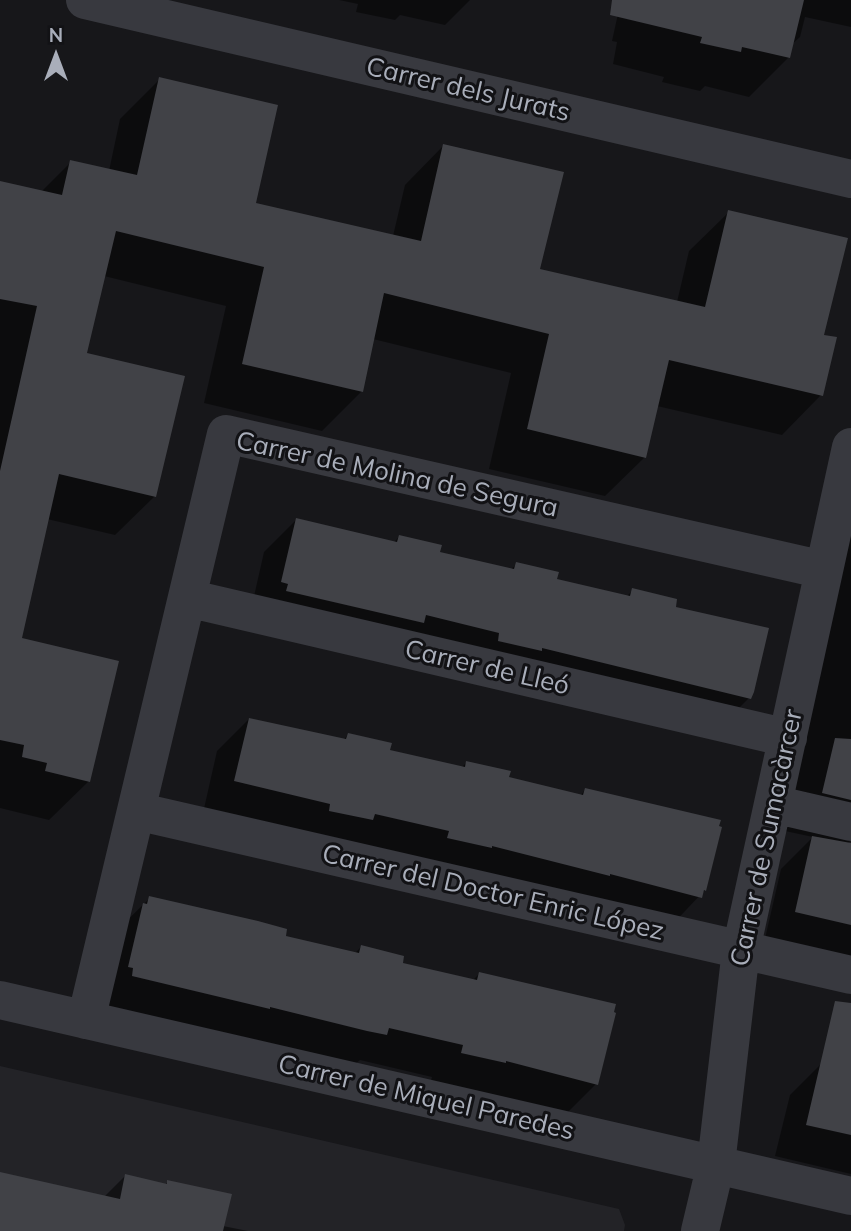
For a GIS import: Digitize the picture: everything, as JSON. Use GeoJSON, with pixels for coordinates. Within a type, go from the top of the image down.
{"type":"FeatureCollection","features":[{"type":"Feature","properties":{"kind":"street","name":"Carrer dels Jurats"},"geometry":{"type":"LineString","coordinates":[[85,0],[851,179]]}},
{"type":"Feature","properties":{"kind":"street","name":"Carrer de Molina de Segura"},"geometry":{"type":"LineString","coordinates":[[86,1020],[226,433],[824,570]]}},
{"type":"Feature","properties":{"kind":"street","name":"Carrer de Sumacàrcer"},"geometry":{"type":"LineString","coordinates":[[700,1231],[716,1164],[741,950],[851,447]]}},
{"type":"Feature","properties":{"kind":"street","name":"Carrer de Lleó"},"geometry":{"type":"LineString","coordinates":[[187,598],[788,738]]}},
{"type":"Feature","properties":{"kind":"street"},"geometry":{"type":"LineString","coordinates":[[773,804],[851,822]]}},
{"type":"Feature","properties":{"kind":"street","name":"Carrer del Doctor Enric López"},"geometry":{"type":"LineString","coordinates":[[136,811],[851,975]]}},
{"type":"Feature","properties":{"kind":"street","name":"Carrer de Miquel Paredes"},"geometry":{"type":"LineString","coordinates":[[0,1000],[851,1196]]}},
{"type":"Feature","properties":{"kind":"shaded area"},"geometry":{"type":"Polygon","coordinates":[[[0,1066],[619,1209],[625,1225],[624,1231],[0,1231],[0,1066]]]}},
{"type":"Feature","properties":{"kind":"building"},"geometry":{"type":"Polygon","coordinates":[[[612,0],[804,0],[790,58],[742,47],[741,52],[700,43],[702,37],[610,15],[612,0]]]}},
{"type":"Feature","properties":{"kind":"building"},"geometry":{"type":"Polygon","coordinates":[[[159,77],[278,105],[256,203],[421,241],[443,144],[564,172],[540,269],[705,307],[728,210],[848,238],[824,335],[837,337],[823,396],[669,360],[646,458],[527,429],[549,334],[384,293],[363,392],[242,364],[264,267],[116,231],[87,353],[185,376],[156,497],[59,474],[22,638],[119,661],[90,782],[45,771],[47,763],[22,757],[24,745],[0,740],[0,471],[37,306],[0,299],[0,181],[62,195],[70,160],[137,175],[159,77]]]}},
{"type":"Feature","properties":{"kind":"building"},"geometry":{"type":"Polygon","coordinates":[[[296,518],[397,542],[399,535],[442,545],[440,552],[514,569],[516,562],[559,572],[557,579],[630,596],[632,588],[677,599],[676,607],[769,628],[754,692],[751,699],[542,648],[542,651],[498,641],[499,633],[426,615],[424,623],[286,591],[288,584],[281,582],[296,518]]]}},
{"type":"Feature","properties":{"kind":"building"},"geometry":{"type":"Polygon","coordinates":[[[249,718],[346,739],[348,733],[392,743],[390,750],[465,767],[466,761],[511,771],[509,777],[583,795],[585,788],[721,820],[719,826],[722,827],[706,891],[704,890],[702,898],[492,846],[447,838],[449,831],[375,814],[373,820],[329,811],[330,804],[234,781],[249,718]]]}},
{"type":"Feature","properties":{"kind":"building"},"geometry":{"type":"Polygon","coordinates":[[[835,738],[851,739],[851,800],[822,793],[835,738]]]}},
{"type":"Feature","properties":{"kind":"building"},"geometry":{"type":"Polygon","coordinates":[[[812,836],[851,843],[851,925],[795,912],[812,836]]]}},
{"type":"Feature","properties":{"kind":"building"},"geometry":{"type":"Polygon","coordinates":[[[149,896],[258,921],[287,929],[286,936],[359,953],[361,945],[404,956],[403,963],[477,980],[479,972],[616,1004],[598,1085],[506,1061],[461,1053],[463,1045],[389,1028],[387,1035],[367,1031],[132,976],[133,968],[128,967],[143,903],[147,904],[149,896]]]}},
{"type":"Feature","properties":{"kind":"building"},"geometry":{"type":"Polygon","coordinates":[[[835,1001],[851,1003],[851,1135],[806,1125],[835,1001]]]}},
{"type":"Feature","properties":{"kind":"building"},"geometry":{"type":"Polygon","coordinates":[[[0,1172],[120,1199],[125,1174],[167,1184],[167,1180],[232,1194],[223,1231],[0,1231],[0,1172]]]}}]}
